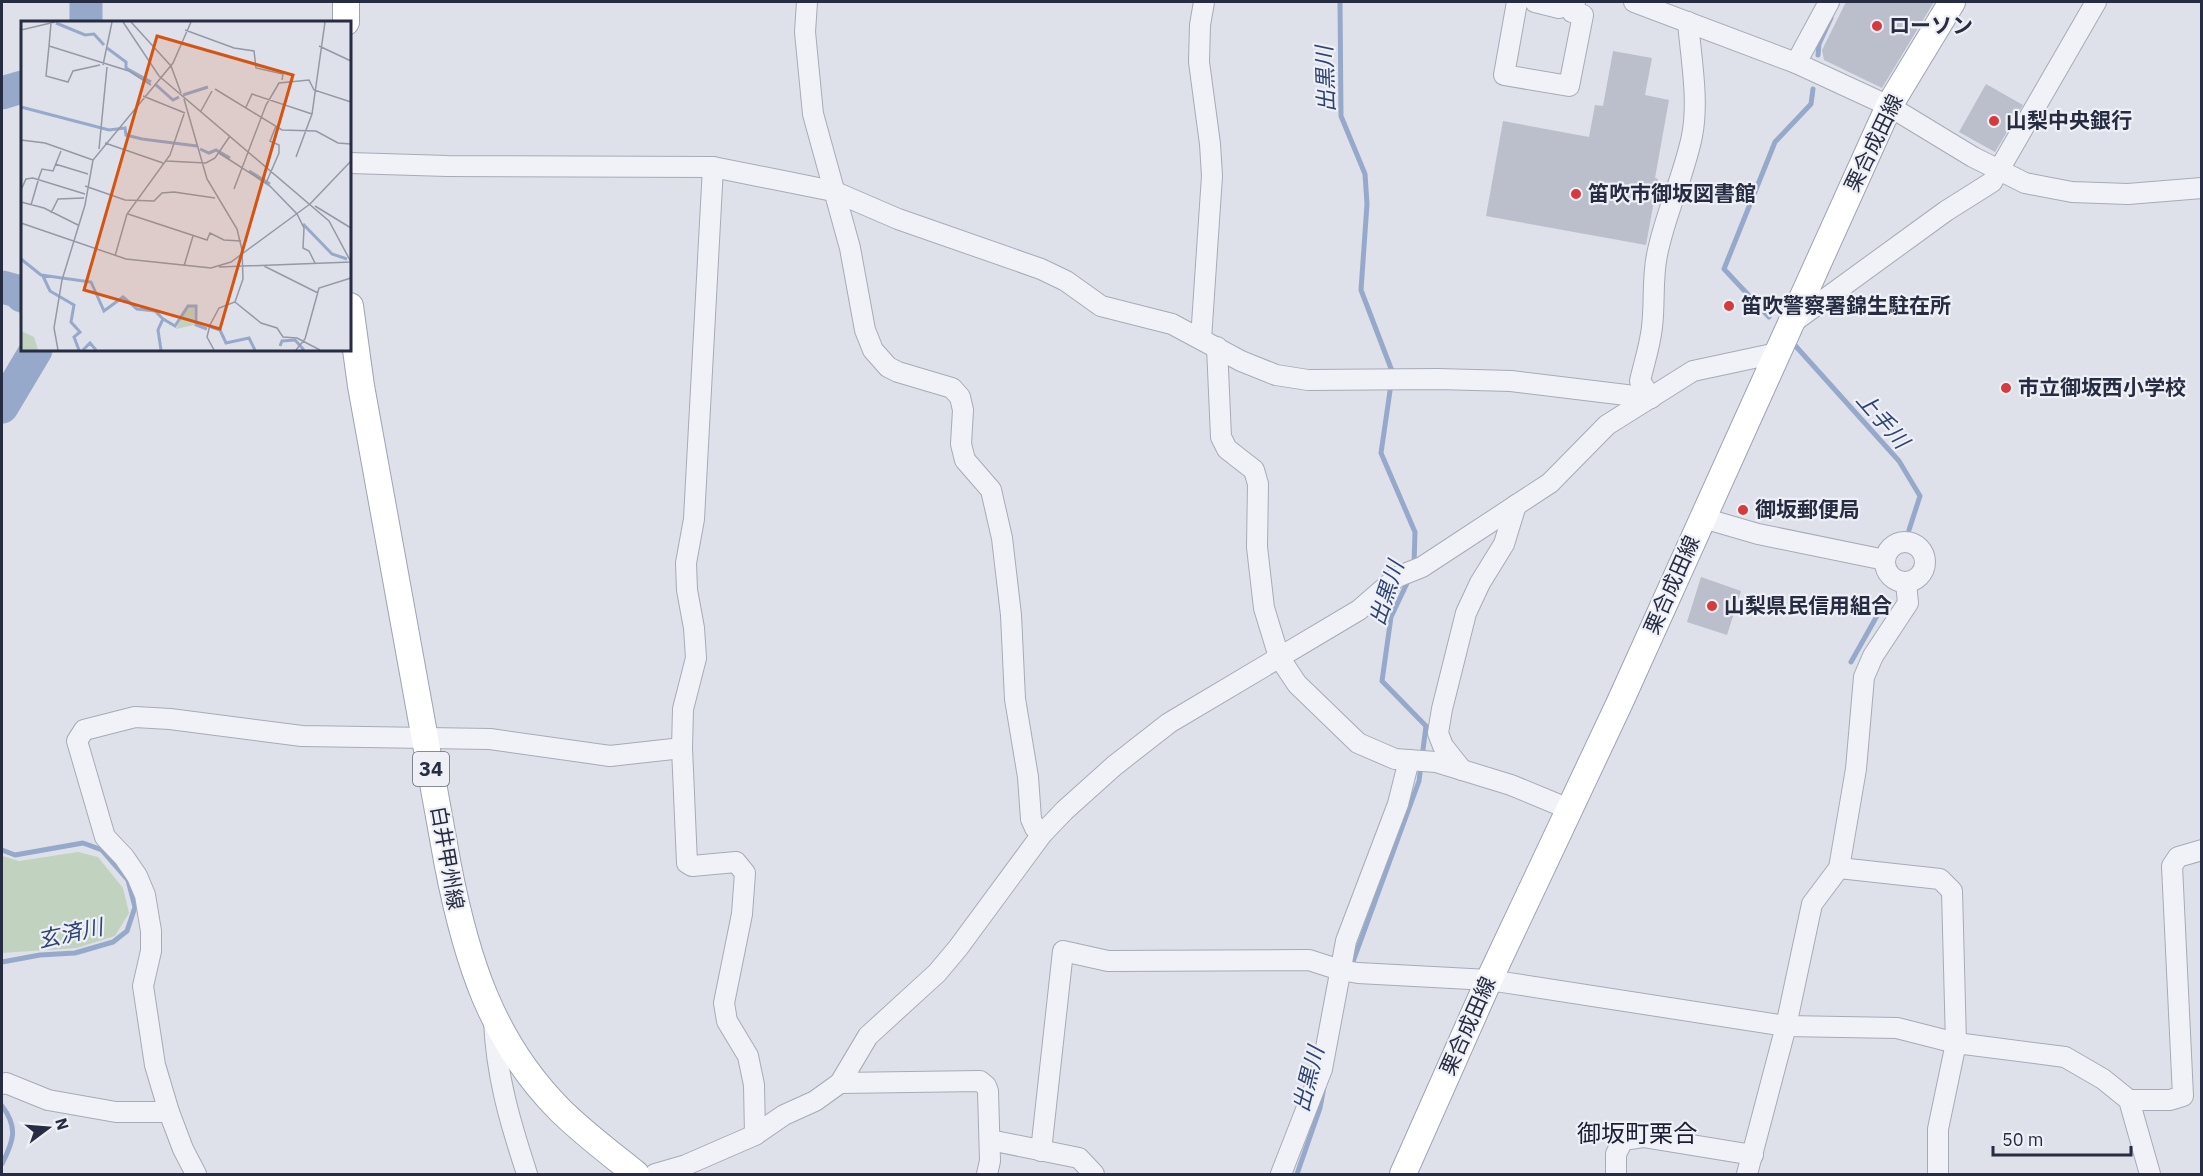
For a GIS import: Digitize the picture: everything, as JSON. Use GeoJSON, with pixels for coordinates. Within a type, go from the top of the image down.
{"type":"FeatureCollection","features":[{"type":"Feature","properties":{"kind":"main road"},"geometry":{"type":"LineString","coordinates":[[346,2],[346,21]]}},
{"type":"Feature","properties":{"kind":"main road","name":"栗合成田線"},"geometry":{"type":"LineString","coordinates":[[1403,1174],[1489,980],[1703,518],[1888,106],[1952,2]]}},
{"type":"Feature","properties":{"kind":"main road","name":"白井甲州線"},"geometry":{"type":"LineString","coordinates":[[351,313],[361,386],[459,921],[470,960],[494,1017],[526,1070],[560,1110],[636,1174]]}},
{"type":"Feature","properties":{"kind":"street"},"geometry":{"type":"LineString","coordinates":[[807,2],[805,32],[813,114],[850,248],[865,330],[873,350],[888,367],[952,387],[960,397],[963,410],[961,444],[965,460],[991,490],[1002,538],[1011,615],[1015,699],[1028,777],[1031,819],[1035,828],[1042,834]]}},
{"type":"Feature","properties":{"kind":"street"},"geometry":{"type":"LineString","coordinates":[[1204,2],[1200,25],[1199,62],[1212,176],[1209,343],[1221,437],[1227,449],[1254,470],[1258,484],[1257,547],[1264,608],[1279,657],[1297,684],[1358,743],[1395,759],[1433,762],[1511,785],[1569,809]]}},
{"type":"Feature","properties":{"kind":"street"},"geometry":{"type":"LineString","coordinates":[[1517,2],[1504,75],[1569,86],[1583,15],[1572,12],[1575,2]]}},
{"type":"Feature","properties":{"kind":"street"},"geometry":{"type":"LineString","coordinates":[[1535,2],[1559,8],[1562,2]]}},
{"type":"Feature","properties":{"kind":"street"},"geometry":{"type":"LineString","coordinates":[[1634,2],[1796,63],[1888,106],[2025,183],[2072,192],[2128,194],[2202,188]]}},
{"type":"Feature","properties":{"kind":"street"},"geometry":{"type":"LineString","coordinates":[[1796,63],[1829,2]]}},
{"type":"Feature","properties":{"kind":"street"},"geometry":{"type":"LineString","coordinates":[[1791,324],[1946,211],[1992,182],[2096,2]]}},
{"type":"Feature","properties":{"kind":"street"},"geometry":{"type":"LineString","coordinates":[[1651,398],[1640,381],[1650,347],[1654,303],[1653,279],[1668,210],[1692,137],[1695,116],[1688,22]]}},
{"type":"Feature","properties":{"kind":"street"},"geometry":{"type":"LineString","coordinates":[[351,163],[447,166],[712,167],[833,191],[898,219],[1041,269],[1066,281],[1101,306],[1172,324],[1255,368],[1276,375],[1308,380],[1511,381],[1651,398]]}},
{"type":"Feature","properties":{"kind":"street"},"geometry":{"type":"LineString","coordinates":[[712,167],[694,519],[686,563],[687,590],[694,628],[696,658],[683,709],[682,748],[687,863],[692,866],[736,862],[745,873],[742,914],[724,1003],[727,1021],[747,1056],[754,1085],[755,1135]]}},
{"type":"Feature","properties":{"kind":"street"},"geometry":{"type":"LineString","coordinates":[[655,1174],[686,1165],[755,1135],[784,1115],[815,1101],[840,1083],[868,1036],[938,973],[1042,834],[1114,766],[1169,723],[1359,610],[1399,576],[1422,567],[1550,483],[1607,425],[1693,371],[1777,353]]}},
{"type":"Feature","properties":{"kind":"street"},"geometry":{"type":"LineString","coordinates":[[1462,770],[1443,746],[1438,734],[1442,709],[1466,613],[1480,583],[1504,544],[1516,505]]}},
{"type":"Feature","properties":{"kind":"street"},"geometry":{"type":"LineString","coordinates":[[1703,518],[1758,534],[1885,560]]}},
{"type":"Feature","properties":{"kind":"street"},"geometry":{"type":"LineString","coordinates":[[1897,543],[1911,543],[1917,546],[1925,558],[1925,565],[1919,578],[1900,583],[1890,577],[1885,560],[1886,553],[1897,543]]}},
{"type":"Feature","properties":{"kind":"street"},"geometry":{"type":"LineString","coordinates":[[1747,1174],[1786,1026],[1812,904],[1839,868],[1856,770],[1864,676],[1908,603],[1906,583]]}},
{"type":"Feature","properties":{"kind":"street"},"geometry":{"type":"LineString","coordinates":[[196,1174],[183,1149],[169,1112],[155,1065],[143,986],[151,951],[151,931],[145,895],[137,876],[105,837],[77,741],[84,730],[135,717],[170,719],[302,736],[490,739],[610,756],[682,748]]}},
{"type":"Feature","properties":{"kind":"street"},"geometry":{"type":"LineString","coordinates":[[1281,1174],[1322,1069],[1349,971],[1346,941],[1398,804],[1409,760]]}},
{"type":"Feature","properties":{"kind":"street"},"geometry":{"type":"LineString","coordinates":[[2129,1100],[2170,1100],[2183,1096],[2172,866],[2178,857],[2202,850]]}},
{"type":"Feature","properties":{"kind":"street"},"geometry":{"type":"LineString","coordinates":[[1839,868],[1940,879],[1952,891],[1956,1042],[1938,1129],[1938,1174]]}},
{"type":"Feature","properties":{"kind":"street"},"geometry":{"type":"LineString","coordinates":[[1041,1151],[1063,951],[1108,961],[1309,960],[1349,971],[1489,980],[1786,1026],[1897,1028],[1956,1042],[2065,1057],[2103,1079],[2129,1100],[2150,1174]]}},
{"type":"Feature","properties":{"kind":"street"},"geometry":{"type":"LineString","coordinates":[[494,1017],[495,1055],[501,1086],[527,1174]]}},
{"type":"Feature","properties":{"kind":"street"},"geometry":{"type":"LineString","coordinates":[[840,1083],[980,1082],[986,1086],[988,1091],[990,1161],[987,1174]]}},
{"type":"Feature","properties":{"kind":"street"},"geometry":{"type":"LineString","coordinates":[[2,1084],[6,1083],[48,1100],[116,1112],[169,1112]]}},
{"type":"Feature","properties":{"kind":"street"},"geometry":{"type":"LineString","coordinates":[[1616,1174],[1616,1154],[1623,1140],[1643,1137],[1753,1155]]}},
{"type":"Feature","properties":{"kind":"street"},"geometry":{"type":"LineString","coordinates":[[990,1140],[1079,1158],[1094,1174]]}},
{"type":"Feature","properties":{"kind":"green space"},"geometry":{"type":"Polygon","coordinates":[[[78,852],[98,857],[123,888],[129,913],[115,936],[77,948],[2,953],[2,856],[19,861],[78,852]]]}},
{"type":"Feature","properties":{"kind":"building","name":"ローソン"},"geometry":{"type":"Polygon","coordinates":[[[1846,2],[1934,2],[1882,88],[1824,60],[1822,50],[1846,2]]]}},
{"type":"Feature","properties":{"kind":"building"},"geometry":{"type":"Polygon","coordinates":[[[1613,51],[1652,58],[1645,95],[1669,100],[1646,245],[1486,216],[1503,121],[1589,137],[1595,105],[1603,106],[1613,51]]]}},
{"type":"Feature","properties":{"kind":"building"},"geometry":{"type":"Polygon","coordinates":[[[1986,84],[2023,105],[1995,152],[1959,132],[1986,84]]]}},
{"type":"Feature","properties":{"kind":"building"},"geometry":{"type":"Polygon","coordinates":[[[1701,577],[1741,591],[1727,635],[1687,622],[1701,577]]]}},
{"type":"Feature","properties":{"kind":"waterway"},"geometry":{"type":"LineString","coordinates":[[86,2],[86,21]]}},
{"type":"Feature","properties":{"kind":"waterway","name":"出黒川"},"geometry":{"type":"LineString","coordinates":[[1340,2],[1341,116],[1365,174],[1367,204],[1361,290],[1392,374]]}},
{"type":"Feature","properties":{"kind":"waterway","name":"上手川"},"geometry":{"type":"LineString","coordinates":[[1818,55],[1819,44],[1831,18]]}},
{"type":"Feature","properties":{"kind":"waterway"},"geometry":{"type":"LineString","coordinates":[[2,93],[21,87]]}},
{"type":"Feature","properties":{"kind":"waterway","name":"上手川"},"geometry":{"type":"LineString","coordinates":[[1769,317],[1724,269],[1775,142],[1811,104],[1813,89]]}},
{"type":"Feature","properties":{"kind":"waterway"},"geometry":{"type":"LineString","coordinates":[[2,287],[17,291],[21,295]]}},
{"type":"Feature","properties":{"kind":"waterway","name":"上手川"},"geometry":{"type":"LineString","coordinates":[[1792,342],[1899,461],[1920,496],[1909,530]]}},
{"type":"Feature","properties":{"kind":"waterway"},"geometry":{"type":"LineString","coordinates":[[2,407],[35,351]]}},
{"type":"Feature","properties":{"kind":"waterway","name":"出黒川"},"geometry":{"type":"LineString","coordinates":[[1391,384],[1381,453],[1415,532],[1414,565]]}},
{"type":"Feature","properties":{"kind":"waterway","name":"出黒川"},"geometry":{"type":"LineString","coordinates":[[1351,967],[1419,781],[1426,726],[1382,681],[1391,617],[1409,579]]}},
{"type":"Feature","properties":{"kind":"waterway","name":"上手川"},"geometry":{"type":"LineString","coordinates":[[1851,662],[1882,607]]}},
{"type":"Feature","properties":{"kind":"waterway","name":"玄済川"},"geometry":{"type":"LineString","coordinates":[[2,850],[15,855],[83,843],[102,850],[128,880],[135,907],[127,931],[113,942],[75,953],[40,955],[2,962]]}},
{"type":"Feature","properties":{"kind":"waterway","name":"出黒川"},"geometry":{"type":"LineString","coordinates":[[1297,1174],[1320,1108],[1324,1087]]}},
{"type":"Feature","properties":{"kind":"waterway","name":"玄済川"},"geometry":{"type":"LineString","coordinates":[[2,1106],[11,1121],[12,1128],[11,1142],[2,1164]]}},
{"type":"Feature","properties":{"kind":"place","name":"ローソン"},"geometry":{"type":"Point","coordinates":[1877,26]}},
{"type":"Feature","properties":{"kind":"place","name":"山梨中央銀行"},"geometry":{"type":"Point","coordinates":[1994,121]}},
{"type":"Feature","properties":{"kind":"place","name":"笛吹市御坂図書館"},"geometry":{"type":"Point","coordinates":[1576,194]}},
{"type":"Feature","properties":{"kind":"place","name":"笛吹警察署錦生駐在所"},"geometry":{"type":"Point","coordinates":[1729,306]}},
{"type":"Feature","properties":{"kind":"place","name":"市立御坂西小学校"},"geometry":{"type":"Point","coordinates":[2006,388]}},
{"type":"Feature","properties":{"kind":"place","name":"御坂郵便局"},"geometry":{"type":"Point","coordinates":[1743,510]}},
{"type":"Feature","properties":{"kind":"place","name":"山梨県民信用組合"},"geometry":{"type":"Point","coordinates":[1712,606]}},
{"type":"Feature","properties":{"kind":"district","name":"御坂町栗合"},"geometry":{"type":"Point","coordinates":[1637,1134]}}]}
